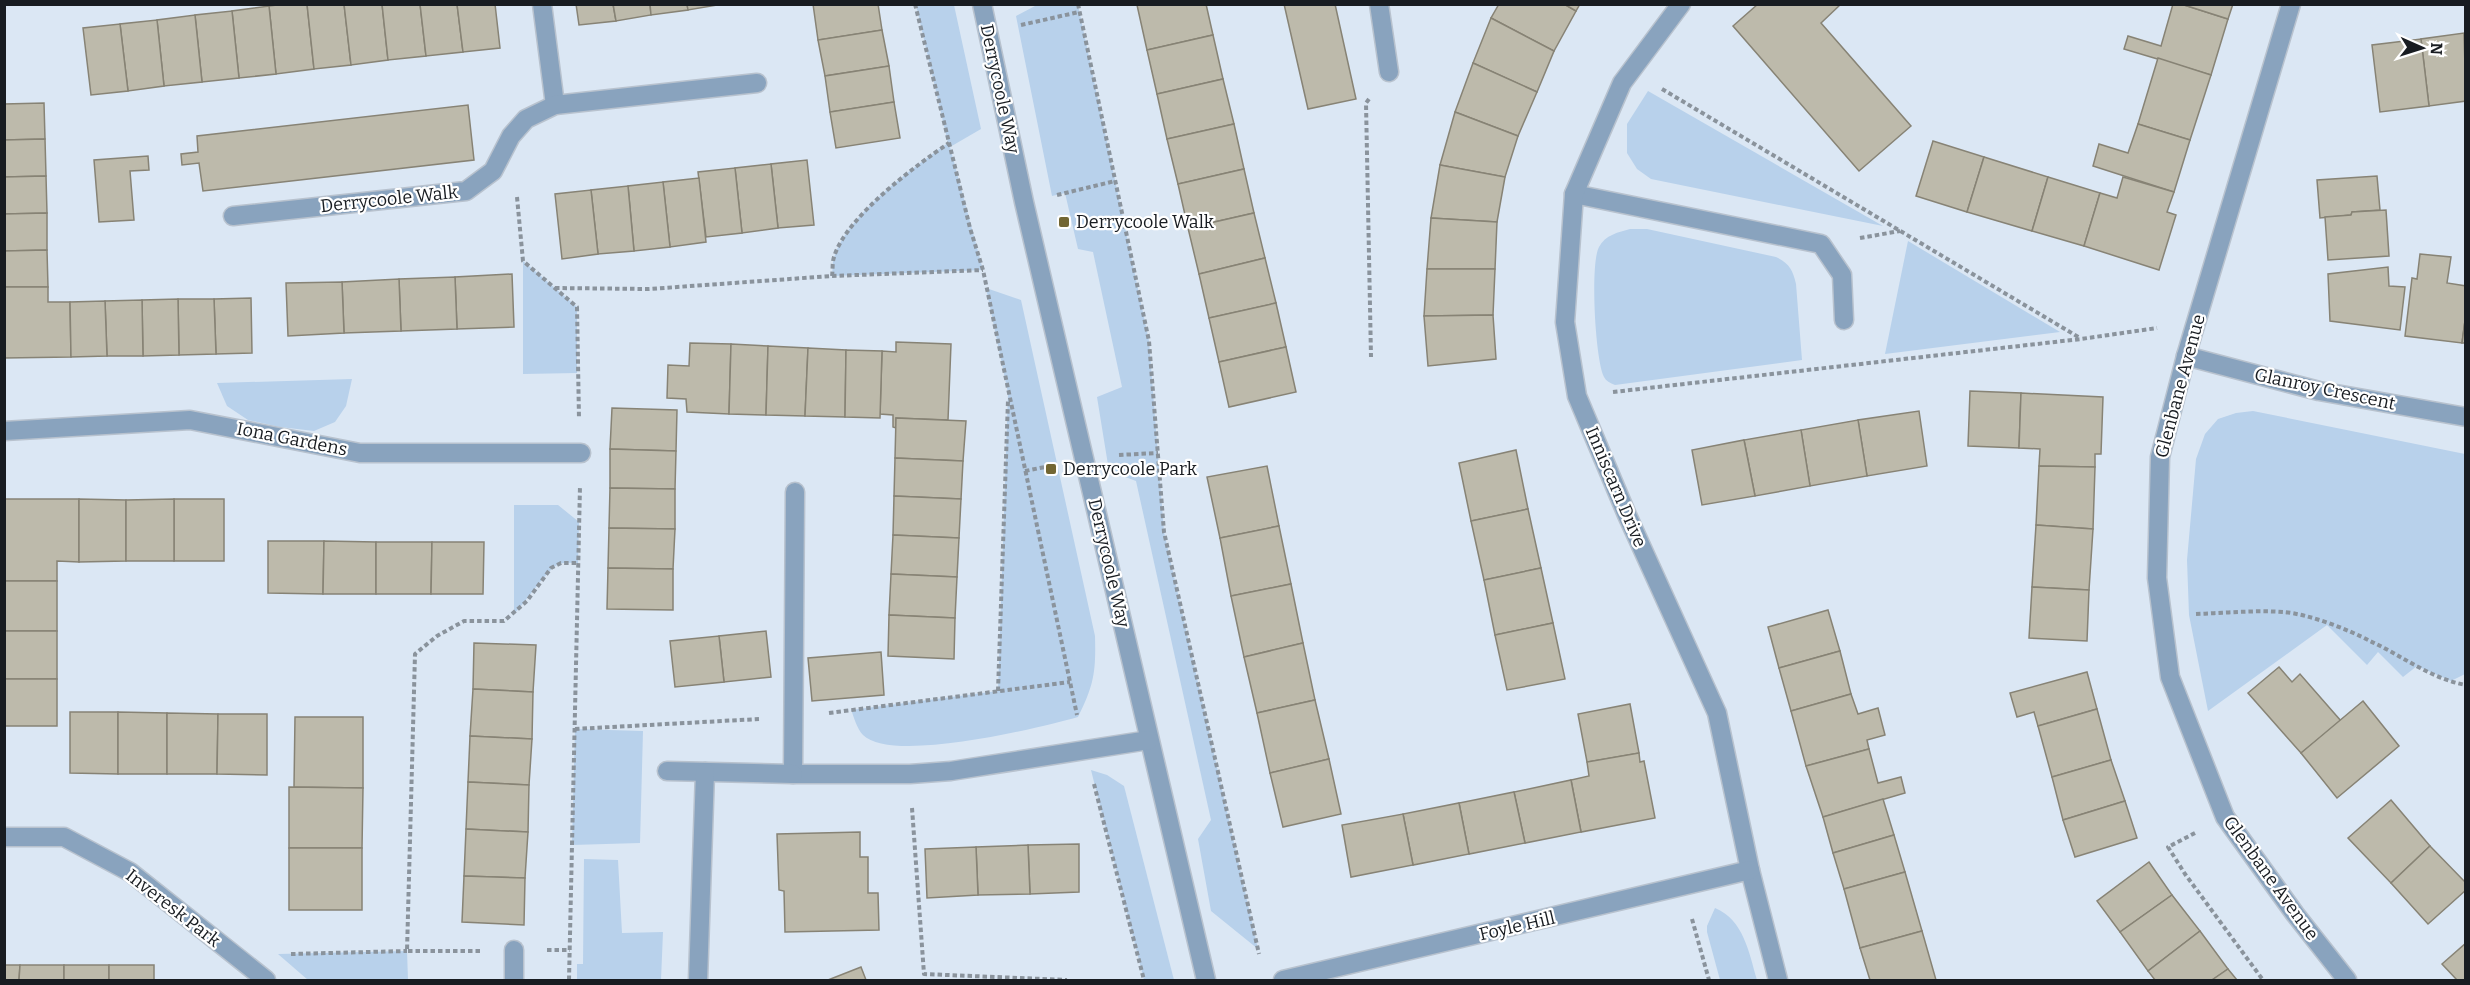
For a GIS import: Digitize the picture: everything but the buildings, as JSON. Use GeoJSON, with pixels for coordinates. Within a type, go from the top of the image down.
{"type":"FeatureCollection","features":[{"type":"Feature","properties":{"kind":"street"},"geometry":{"type":"LineString","coordinates":[[542,4],[555,105]]}},
{"type":"Feature","properties":{"kind":"street","name":"Derrycoole Way"},"geometry":{"type":"LineString","coordinates":[[982,4],[1024,202],[1206,981]]}},
{"type":"Feature","properties":{"kind":"street"},"geometry":{"type":"LineString","coordinates":[[1379,4],[1389,72]]}},
{"type":"Feature","properties":{"kind":"street","name":"Inniscarn Drive"},"geometry":{"type":"LineString","coordinates":[[1681,4],[1622,83],[1574,194],[1565,322],[1577,396],[1627,515],[1717,713],[1750,870],[1778,981]]}},
{"type":"Feature","properties":{"kind":"street","name":"Glenbane Avenue"},"geometry":{"type":"LineString","coordinates":[[2291,4],[2186,356],[2160,457],[2157,578],[2170,677],[2225,818],[2347,981]]}},
{"type":"Feature","properties":{"kind":"street","name":"Derrycoole Walk"},"geometry":{"type":"LineString","coordinates":[[233,216],[466,191],[493,171],[511,136],[526,119],[555,105],[757,82]]}},
{"type":"Feature","properties":{"kind":"street"},"geometry":{"type":"LineString","coordinates":[[1574,194],[1821,244],[1842,275],[1844,320]]}},
{"type":"Feature","properties":{"kind":"street","name":"Glanroy Crescent"},"geometry":{"type":"LineString","coordinates":[[2186,356],[2319,391],[2466,417]]}},
{"type":"Feature","properties":{"kind":"street","name":"Iona Gardens"},"geometry":{"type":"LineString","coordinates":[[4,431],[190,420],[360,453],[580,453]]}},
{"type":"Feature","properties":{"kind":"street"},"geometry":{"type":"LineString","coordinates":[[793,774],[795,492]]}},
{"type":"Feature","properties":{"kind":"street"},"geometry":{"type":"LineString","coordinates":[[667,771],[910,774],[951,771],[1149,740]]}},
{"type":"Feature","properties":{"kind":"street"},"geometry":{"type":"LineString","coordinates":[[698,981],[705,772]]}},
{"type":"Feature","properties":{"kind":"street","name":"Inveresk Park"},"geometry":{"type":"LineString","coordinates":[[4,837],[64,837],[130,872],[266,981]]}},
{"type":"Feature","properties":{"kind":"street","name":"Foyle Hill"},"geometry":{"type":"LineString","coordinates":[[1283,981],[1750,870]]}},
{"type":"Feature","properties":{"kind":"street"},"geometry":{"type":"LineString","coordinates":[[514,950],[514,981]]}},
{"type":"Feature","properties":{"kind":"path"},"geometry":{"type":"LineString","coordinates":[[915,4],[982,270],[1085,750],[1144,981]]}},
{"type":"Feature","properties":{"kind":"path"},"geometry":{"type":"LineString","coordinates":[[1078,4],[1149,340],[1164,532],[1253,920],[1260,960]]}},
{"type":"Feature","properties":{"kind":"path"},"geometry":{"type":"LineString","coordinates":[[988,32],[1079,12]]}},
{"type":"Feature","properties":{"kind":"path"},"geometry":{"type":"LineString","coordinates":[[1631,71],[2081,339]]}},
{"type":"Feature","properties":{"kind":"path"},"geometry":{"type":"LineString","coordinates":[[1371,357],[1366,104],[1389,72]]}},
{"type":"Feature","properties":{"kind":"path"},"geometry":{"type":"LineString","coordinates":[[832,276],[834,258],[842,240],[862,216],[893,184],[949,143]]}},
{"type":"Feature","properties":{"kind":"path"},"geometry":{"type":"LineString","coordinates":[[1024,202],[1115,181]]}},
{"type":"Feature","properties":{"kind":"path"},"geometry":{"type":"LineString","coordinates":[[517,193],[523,261],[578,307],[577,380],[580,453],[569,981]]}},
{"type":"Feature","properties":{"kind":"path"},"geometry":{"type":"LineString","coordinates":[[555,288],[649,289],[832,276],[982,270]]}},
{"type":"Feature","properties":{"kind":"path"},"geometry":{"type":"LineString","coordinates":[[1577,396],[2081,339],[2197,322]]}},
{"type":"Feature","properties":{"kind":"path"},"geometry":{"type":"LineString","coordinates":[[998,691],[1008,393]]}},
{"type":"Feature","properties":{"kind":"path"},"geometry":{"type":"LineString","coordinates":[[407,951],[415,654],[437,636],[464,621],[504,621],[527,601],[551,568],[561,563],[578,563]]}},
{"type":"Feature","properties":{"kind":"path"},"geometry":{"type":"LineString","coordinates":[[2161,617],[2242,611],[2286,612],[2370,640],[2423,669],[2466,685]]}},
{"type":"Feature","properties":{"kind":"path"},"geometry":{"type":"LineString","coordinates":[[851,710],[1070,682]]}},
{"type":"Feature","properties":{"kind":"path"},"geometry":{"type":"LineString","coordinates":[[575,729],[793,717]]}},
{"type":"Feature","properties":{"kind":"path"},"geometry":{"type":"LineString","coordinates":[[910,774],[924,974],[1067,981]]}},
{"type":"Feature","properties":{"kind":"path"},"geometry":{"type":"LineString","coordinates":[[2225,818],[2168,847],[2263,981]]}},
{"type":"Feature","properties":{"kind":"path"},"geometry":{"type":"LineString","coordinates":[[1683,887],[1709,981]]}},
{"type":"Feature","properties":{"kind":"path"},"geometry":{"type":"LineString","coordinates":[[234,955],[570,950]]}},
{"type":"Feature","properties":{"kind":"shaded area"},"geometry":{"type":"Polygon","coordinates":[[[916,5],[954,5],[981,129],[950,147],[983,270],[832,276],[834,258],[841,242],[866,209],[900,179],[948,143],[916,5]]]}},
{"type":"Feature","properties":{"kind":"shaded area"},"geometry":{"type":"Polygon","coordinates":[[[1035,5],[1078,5],[1149,341],[1164,532],[1258,949],[1211,911],[1198,839],[1211,820],[1136,481],[1109,471],[1097,397],[1122,387],[1093,252],[1078,249],[1065,193],[1052,196],[1016,16],[1035,5]]]}},
{"type":"Feature","properties":{"kind":"shaded area"},"geometry":{"type":"Polygon","coordinates":[[[1648,91],[1883,226],[1651,179],[1637,169],[1627,153],[1627,124],[1648,91]]]}},
{"type":"Feature","properties":{"kind":"shaded area"},"geometry":{"type":"Polygon","coordinates":[[[1630,229],[1647,229],[1776,257],[1787,264],[1796,284],[1802,360],[1615,385],[1607,381],[1601,367],[1596,332],[1594,290],[1596,256],[1605,240],[1630,229]]]}},
{"type":"Feature","properties":{"kind":"shaded area"},"geometry":{"type":"Polygon","coordinates":[[[1908,241],[2060,332],[1885,354],[1908,241]]]}},
{"type":"Feature","properties":{"kind":"shaded area"},"geometry":{"type":"Polygon","coordinates":[[[523,261],[577,307],[577,373],[523,374],[523,261]]]}},
{"type":"Feature","properties":{"kind":"shaded area"},"geometry":{"type":"Polygon","coordinates":[[[986,288],[1021,300],[1095,636],[1093,678],[1078,717],[1032,729],[967,741],[903,746],[879,743],[863,735],[851,710],[998,691],[1008,393],[986,288]]]}},
{"type":"Feature","properties":{"kind":"shaded area"},"geometry":{"type":"Polygon","coordinates":[[[352,379],[346,406],[335,422],[314,431],[248,420],[227,406],[217,383],[352,379]]]}},
{"type":"Feature","properties":{"kind":"shaded area"},"geometry":{"type":"Polygon","coordinates":[[[2253,411],[2465,454],[2465,674],[2451,681],[2417,666],[2403,677],[2378,652],[2367,665],[2327,625],[2208,711],[2189,615],[2187,560],[2196,459],[2205,434],[2218,419],[2236,413],[2253,411]]]}},
{"type":"Feature","properties":{"kind":"shaded area"},"geometry":{"type":"Polygon","coordinates":[[[514,505],[558,505],[579,522],[578,563],[563,563],[555,567],[514,614],[514,505]]]}},
{"type":"Feature","properties":{"kind":"shaded area"},"geometry":{"type":"Polygon","coordinates":[[[575,729],[643,731],[640,843],[572,845],[575,729]]]}},
{"type":"Feature","properties":{"kind":"shaded area"},"geometry":{"type":"Polygon","coordinates":[[[1091,770],[1107,775],[1124,786],[1174,980],[1144,980],[1091,770]]]}},
{"type":"Feature","properties":{"kind":"shaded area"},"geometry":{"type":"Polygon","coordinates":[[[584,859],[618,860],[622,933],[663,932],[661,980],[577,980],[577,964],[583,964],[584,859]]]}},
{"type":"Feature","properties":{"kind":"shaded area"},"geometry":{"type":"Polygon","coordinates":[[[1715,908],[1725,913],[1739,929],[1748,949],[1757,980],[1720,980],[1707,932],[1707,926],[1715,908]]]}},
{"type":"Feature","properties":{"kind":"shaded area"},"geometry":{"type":"Polygon","coordinates":[[[407,951],[408,980],[308,980],[278,954],[407,951]]]}},
{"type":"Feature","properties":{"kind":"place","name":"Derrycoole Walk"},"geometry":{"type":"Point","coordinates":[1064,222]}},
{"type":"Feature","properties":{"kind":"place","name":"Derrycoole Park"},"geometry":{"type":"Point","coordinates":[1051,469]}}]}
